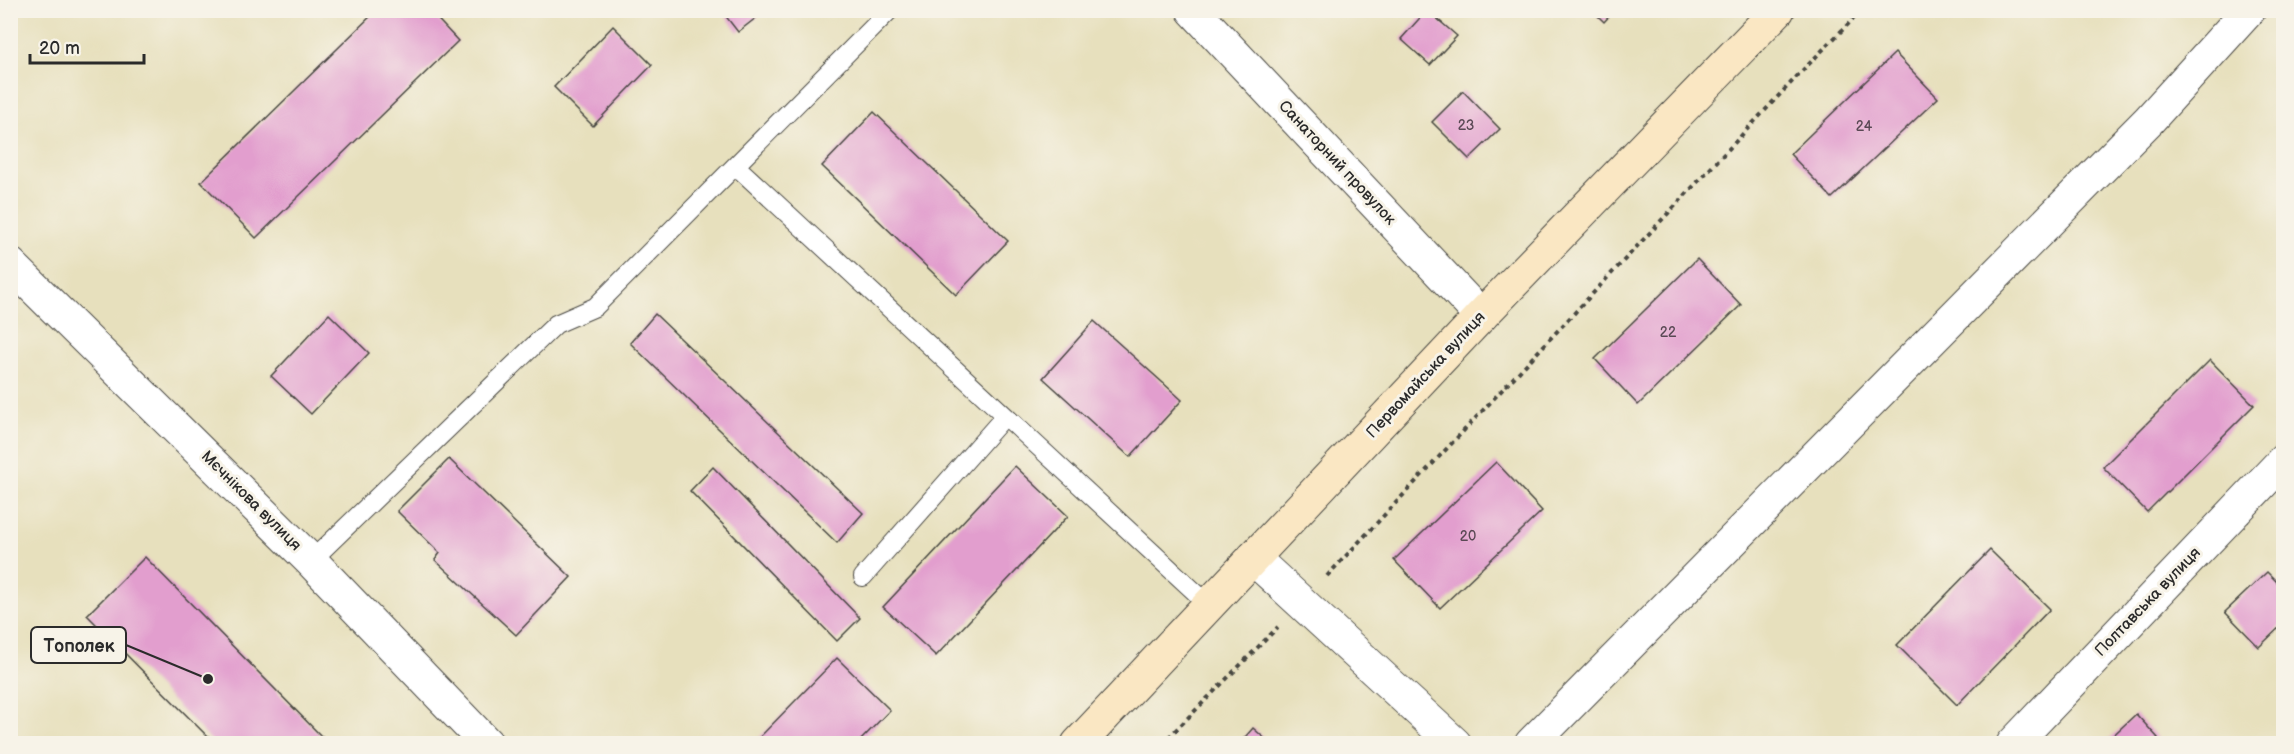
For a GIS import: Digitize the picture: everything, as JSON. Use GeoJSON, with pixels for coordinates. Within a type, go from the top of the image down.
{"type":"FeatureCollection","features":[{"type":"Feature","properties":{"kind":"main road","name":"Первомайська вулиця"},"geometry":{"type":"LineString","coordinates":[[1087,741],[1209,605],[1481,316],[1778,10]]}},
{"type":"Feature","properties":{"kind":"street","name":"Санаторний провулок"},"geometry":{"type":"LineString","coordinates":[[1193,10],[1481,316]]}},
{"type":"Feature","properties":{"kind":"street"},"geometry":{"type":"LineString","coordinates":[[1531,744],[2149,120],[2249,10]]}},
{"type":"Feature","properties":{"kind":"street","name":"Мєчнікова вулиця"},"geometry":{"type":"LineString","coordinates":[[10,264],[311,561],[487,744]]}},
{"type":"Feature","properties":{"kind":"street","name":"Полтавська вулиця"},"geometry":{"type":"LineString","coordinates":[[2013,744],[2283,460]]}},
{"type":"Feature","properties":{"kind":"street"},"geometry":{"type":"LineString","coordinates":[[1253,558],[1455,744]]}},
{"type":"Feature","properties":{"kind":"lane"},"geometry":{"type":"LineString","coordinates":[[311,561],[556,324],[595,307],[890,10]]}},
{"type":"Feature","properties":{"kind":"lane"},"geometry":{"type":"LineString","coordinates":[[736,166],[1209,605]]}},
{"type":"Feature","properties":{"kind":"lane"},"geometry":{"type":"LineString","coordinates":[[863,577],[1005,416]]}},
{"type":"Feature","properties":{"kind":"path"},"geometry":{"type":"LineString","coordinates":[[1162,744],[1302,603],[1862,10]]}},
{"type":"Feature","properties":{"kind":"building"},"geometry":{"type":"Polygon","coordinates":[[[377,10],[429,10],[458,41],[256,238],[201,182],[377,10]]]}},
{"type":"Feature","properties":{"kind":"building"},"geometry":{"type":"Polygon","coordinates":[[[721,10],[766,10],[738,32],[721,10]]]}},
{"type":"Feature","properties":{"kind":"building"},"geometry":{"type":"Polygon","coordinates":[[[1427,10],[1457,36],[1430,65],[1401,39],[1427,10]]]}},
{"type":"Feature","properties":{"kind":"building"},"geometry":{"type":"Polygon","coordinates":[[[1592,10],[1615,10],[1604,22],[1592,10]]]}},
{"type":"Feature","properties":{"kind":"building"},"geometry":{"type":"Polygon","coordinates":[[[613,26],[652,65],[593,126],[554,87],[613,26]]]}},
{"type":"Feature","properties":{"kind":"building"},"geometry":{"type":"Polygon","coordinates":[[[1895,53],[1938,98],[1832,198],[1790,154],[1895,53]]]}},
{"type":"Feature","properties":{"kind":"building"},"geometry":{"type":"Polygon","coordinates":[[[1463,91],[1500,129],[1469,159],[1432,122],[1463,91]]]}},
{"type":"Feature","properties":{"kind":"building"},"geometry":{"type":"Polygon","coordinates":[[[874,112],[1008,241],[956,295],[822,166],[874,112]]]}},
{"type":"Feature","properties":{"kind":"building"},"geometry":{"type":"Polygon","coordinates":[[[1697,259],[1741,305],[1638,405],[1595,359],[1697,259]]]}},
{"type":"Feature","properties":{"kind":"building"},"geometry":{"type":"Polygon","coordinates":[[[329,314],[369,353],[311,414],[271,376],[329,314]]]}},
{"type":"Feature","properties":{"kind":"building"},"geometry":{"type":"Polygon","coordinates":[[[655,314],[863,513],[837,543],[630,343],[655,314]]]}},
{"type":"Feature","properties":{"kind":"building"},"geometry":{"type":"Polygon","coordinates":[[[1094,321],[1182,400],[1130,457],[1043,378],[1094,321]]]}},
{"type":"Feature","properties":{"kind":"building"},"geometry":{"type":"Polygon","coordinates":[[[2210,360],[2254,405],[2147,512],[2103,467],[2210,360]]]}},
{"type":"Feature","properties":{"kind":"building"},"geometry":{"type":"Polygon","coordinates":[[[449,459],[571,577],[516,635],[435,560],[440,553],[397,511],[449,459]]]}},
{"type":"Feature","properties":{"kind":"building"},"geometry":{"type":"Polygon","coordinates":[[[1496,462],[1542,511],[1440,608],[1394,560],[1496,462]]]}},
{"type":"Feature","properties":{"kind":"building"},"geometry":{"type":"Polygon","coordinates":[[[1015,466],[1068,516],[936,656],[883,607],[1015,466]]]}},
{"type":"Feature","properties":{"kind":"building"},"geometry":{"type":"Polygon","coordinates":[[[713,467],[860,618],[837,641],[690,491],[713,467]]]}},
{"type":"Feature","properties":{"kind":"building"},"geometry":{"type":"Polygon","coordinates":[[[1990,550],[2050,609],[1957,705],[1897,645],[1990,550]]]}},
{"type":"Feature","properties":{"kind":"building"},"geometry":{"type":"Polygon","coordinates":[[[145,557],[329,744],[215,744],[87,615],[145,557]]]}},
{"type":"Feature","properties":{"kind":"building"},"geometry":{"type":"Polygon","coordinates":[[[2267,572],[2284,589],[2284,623],[2259,647],[2225,612],[2267,572]]]}},
{"type":"Feature","properties":{"kind":"building"},"geometry":{"type":"Polygon","coordinates":[[[837,658],[890,710],[857,744],[753,744],[837,658]]]}},
{"type":"Feature","properties":{"kind":"building"},"geometry":{"type":"Polygon","coordinates":[[[2136,714],[2158,738],[2152,744],[2104,744],[2136,714]]]}},
{"type":"Feature","properties":{"kind":"building"},"geometry":{"type":"Polygon","coordinates":[[[1253,728],[1271,744],[1239,744],[1253,728]]]}},
{"type":"Feature","properties":{"kind":"place","name":"Тополек"},"geometry":{"type":"Point","coordinates":[208,679]}}]}
